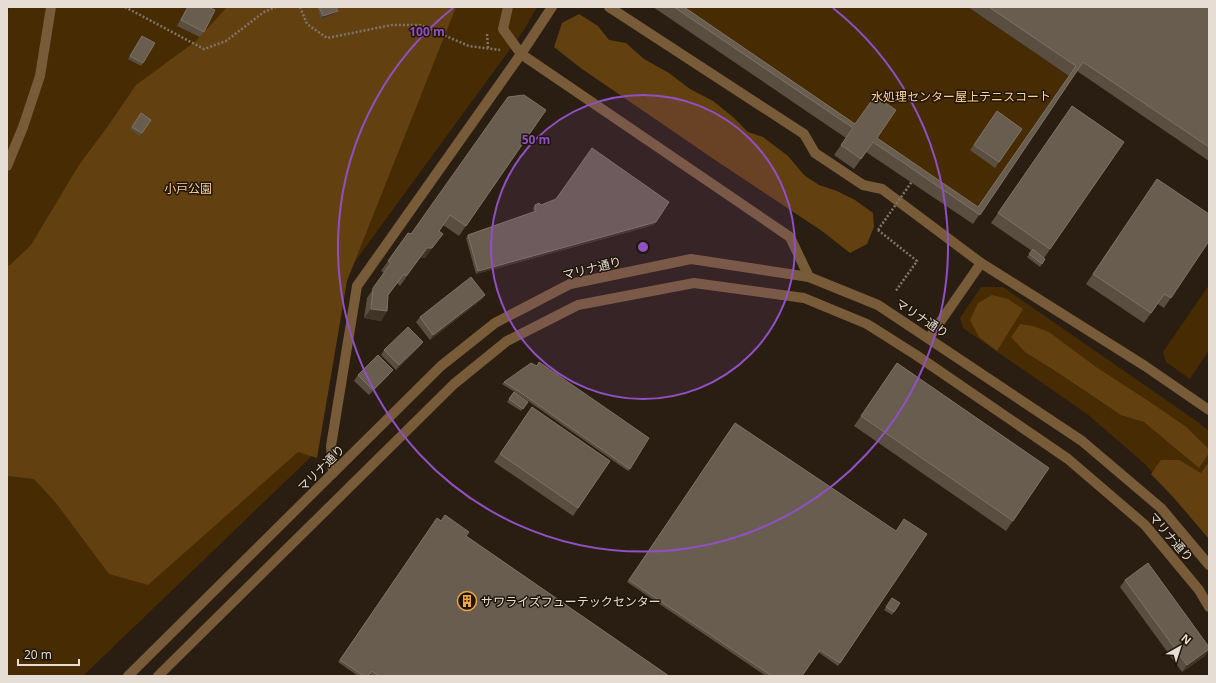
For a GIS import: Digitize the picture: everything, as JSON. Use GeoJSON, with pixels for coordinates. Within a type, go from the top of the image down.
{"type":"FeatureCollection","features":[{"type":"Feature","properties":{"kind":"street"},"geometry":{"type":"LineString","coordinates":[[7,166],[23,127],[40,76],[51,7]]}},
{"type":"Feature","properties":{"kind":"street"},"geometry":{"type":"LineString","coordinates":[[508,7],[503,29],[521,54],[790,237],[809,277]]}},
{"type":"Feature","properties":{"kind":"street"},"geometry":{"type":"LineString","coordinates":[[333,473],[332,446],[357,286],[521,54],[552,7]]}},
{"type":"Feature","properties":{"kind":"street"},"geometry":{"type":"LineString","coordinates":[[609,7],[804,134],[815,153],[863,185],[882,189],[981,263],[1145,366],[1209,410]]}},
{"type":"Feature","properties":{"kind":"street","name":"マリナ通り"},"geometry":{"type":"LineString","coordinates":[[128,676],[442,366],[495,323],[570,284],[691,259],[809,277],[878,305],[1082,441],[1161,508],[1209,565]]}},
{"type":"Feature","properties":{"kind":"street"},"geometry":{"type":"LineString","coordinates":[[929,338],[981,263]]}},
{"type":"Feature","properties":{"kind":"street","name":"マリナ通り"},"geometry":{"type":"LineString","coordinates":[[158,676],[454,384],[507,341],[578,305],[694,283],[804,298],[867,324],[916,355],[1068,459],[1145,525],[1199,590],[1209,607]]}},
{"type":"Feature","properties":{"kind":"path"},"geometry":{"type":"LineString","coordinates":[[125,7],[204,49],[226,41],[264,12],[276,7]]}},
{"type":"Feature","properties":{"kind":"path"},"geometry":{"type":"LineString","coordinates":[[300,7],[307,24],[327,38],[392,26],[420,24],[469,46],[521,54]]}},
{"type":"Feature","properties":{"kind":"path"},"geometry":{"type":"LineString","coordinates":[[895,292],[917,261],[878,230],[914,178]]}},
{"type":"Feature","properties":{"kind":"green space","name":"小戸公園"},"geometry":{"type":"Polygon","coordinates":[[[9,7],[537,7],[524,30],[351,267],[344,285],[315,453],[83,676],[7,676],[7,17],[9,7]]]}},
{"type":"Feature","properties":{"kind":"green space","name":"小戸公園"},"geometry":{"type":"Polygon","coordinates":[[[227,7],[456,7],[347,281],[317,458],[298,452],[148,585],[109,574],[56,503],[34,479],[7,476],[7,266],[10,265],[31,245],[79,165],[136,85],[196,41],[227,7]]]}},
{"type":"Feature","properties":{"kind":"green space","name":"水処理センター屋上テニスコート"},"geometry":{"type":"Polygon","coordinates":[[[663,7],[968,7],[1069,76],[972,217],[870,148],[868,106],[848,134],[663,7]]]}},
{"type":"Feature","properties":{"kind":"green space"},"geometry":{"type":"Polygon","coordinates":[[[579,14],[598,26],[609,40],[626,43],[644,59],[669,73],[690,89],[713,101],[733,117],[748,132],[763,137],[788,156],[804,175],[819,185],[837,191],[855,200],[873,213],[874,227],[867,244],[850,253],[822,231],[582,69],[554,47],[562,23],[579,14]]]}},
{"type":"Feature","properties":{"kind":"green space"},"geometry":{"type":"Polygon","coordinates":[[[1209,285],[1209,350],[1190,379],[1166,362],[1163,352],[1209,285]]]}},
{"type":"Feature","properties":{"kind":"green space"},"geometry":{"type":"Polygon","coordinates":[[[981,287],[1003,287],[1209,431],[1209,538],[1145,464],[1087,414],[963,328],[960,318],[981,287]]]}},
{"type":"Feature","properties":{"kind":"green space"},"geometry":{"type":"Polygon","coordinates":[[[992,295],[1008,299],[1023,309],[997,351],[979,337],[970,320],[978,303],[992,295]]]}},
{"type":"Feature","properties":{"kind":"green space"},"geometry":{"type":"Polygon","coordinates":[[[1020,324],[1033,326],[1049,332],[1096,367],[1185,426],[1209,449],[1209,453],[1199,468],[1144,422],[1121,415],[1025,352],[1011,337],[1020,324]]]}},
{"type":"Feature","properties":{"kind":"green space"},"geometry":{"type":"Polygon","coordinates":[[[1161,460],[1179,460],[1201,473],[1209,462],[1209,539],[1151,474],[1161,460]]]}},
{"type":"Feature","properties":{"kind":"building"},"geometry":{"type":"Polygon","coordinates":[[[188,7],[208,7],[215,10],[204,32],[181,20],[188,7]]]}},
{"type":"Feature","properties":{"kind":"building"},"geometry":{"type":"Polygon","coordinates":[[[319,7],[336,7],[338,11],[323,16],[319,7]]]}},
{"type":"Feature","properties":{"kind":"building"},"geometry":{"type":"Polygon","coordinates":[[[674,7],[684,7],[855,124],[875,96],[896,110],[877,138],[978,207],[1076,66],[989,7],[1209,7],[1209,147],[1083,62],[980,215],[873,142],[861,159],[841,145],[853,128],[674,7]]]}},
{"type":"Feature","properties":{"kind":"building"},"geometry":{"type":"Polygon","coordinates":[[[142,36],[155,43],[143,63],[130,56],[142,36]]]}},
{"type":"Feature","properties":{"kind":"building"},"geometry":{"type":"Polygon","coordinates":[[[524,95],[546,110],[466,226],[450,215],[439,231],[443,234],[432,248],[427,248],[406,276],[404,274],[388,295],[387,311],[371,309],[373,288],[391,263],[388,261],[408,233],[411,234],[508,97],[524,95]]]}},
{"type":"Feature","properties":{"kind":"building"},"geometry":{"type":"Polygon","coordinates":[[[1072,106],[1124,142],[1050,249],[998,213],[1072,106]]]}},
{"type":"Feature","properties":{"kind":"building"},"geometry":{"type":"Polygon","coordinates":[[[997,111],[1022,129],[999,162],[974,145],[997,111]]]}},
{"type":"Feature","properties":{"kind":"building"},"geometry":{"type":"Polygon","coordinates":[[[141,113],[151,120],[142,133],[132,127],[141,113]]]}},
{"type":"Feature","properties":{"kind":"building"},"geometry":{"type":"Polygon","coordinates":[[[592,148],[669,202],[656,222],[478,271],[468,235],[536,211],[535,205],[539,203],[541,205],[556,199],[592,148]]]}},
{"type":"Feature","properties":{"kind":"building"},"geometry":{"type":"Polygon","coordinates":[[[1157,179],[1209,214],[1209,241],[1171,298],[1164,294],[1151,313],[1093,274],[1157,179]]]}},
{"type":"Feature","properties":{"kind":"building"},"geometry":{"type":"Polygon","coordinates":[[[1033,249],[1045,259],[1042,264],[1029,254],[1033,249]]]}},
{"type":"Feature","properties":{"kind":"building"},"geometry":{"type":"Polygon","coordinates":[[[471,277],[485,295],[433,335],[420,317],[471,277]]]}},
{"type":"Feature","properties":{"kind":"building"},"geometry":{"type":"Polygon","coordinates":[[[408,327],[423,342],[399,365],[384,350],[408,327]]]}},
{"type":"Feature","properties":{"kind":"building"},"geometry":{"type":"Polygon","coordinates":[[[378,355],[393,370],[373,390],[358,375],[378,355]]]}},
{"type":"Feature","properties":{"kind":"building"},"geometry":{"type":"Polygon","coordinates":[[[539,362],[649,438],[630,469],[504,382],[531,363],[537,366],[539,362]]]}},
{"type":"Feature","properties":{"kind":"building"},"geometry":{"type":"Polygon","coordinates":[[[897,363],[1049,468],[1013,521],[861,416],[897,363]]]}},
{"type":"Feature","properties":{"kind":"building"},"geometry":{"type":"Polygon","coordinates":[[[514,392],[528,402],[523,409],[509,399],[514,392]]]}},
{"type":"Feature","properties":{"kind":"building"},"geometry":{"type":"Polygon","coordinates":[[[532,407],[610,461],[578,508],[500,454],[532,407]]]}},
{"type":"Feature","properties":{"kind":"building"},"geometry":{"type":"Polygon","coordinates":[[[735,423],[896,531],[904,519],[927,534],[840,663],[820,650],[802,676],[772,676],[629,580],[735,423]]]}},
{"type":"Feature","properties":{"kind":"building","name":"サワライズフューテックセンター"},"geometry":{"type":"Polygon","coordinates":[[[445,515],[469,532],[466,536],[669,676],[379,676],[372,671],[368,676],[364,676],[340,660],[437,518],[441,521],[445,515]]]}},
{"type":"Feature","properties":{"kind":"building"},"geometry":{"type":"Polygon","coordinates":[[[1148,563],[1209,647],[1209,649],[1187,665],[1125,580],[1148,563]]]}},
{"type":"Feature","properties":{"kind":"building"},"geometry":{"type":"Polygon","coordinates":[[[892,598],[900,603],[894,612],[886,607],[892,598]]]}},
{"type":"Feature","properties":{"kind":"place","name":"サワライズフューテックセンター"},"geometry":{"type":"Point","coordinates":[467,601]}}]}
